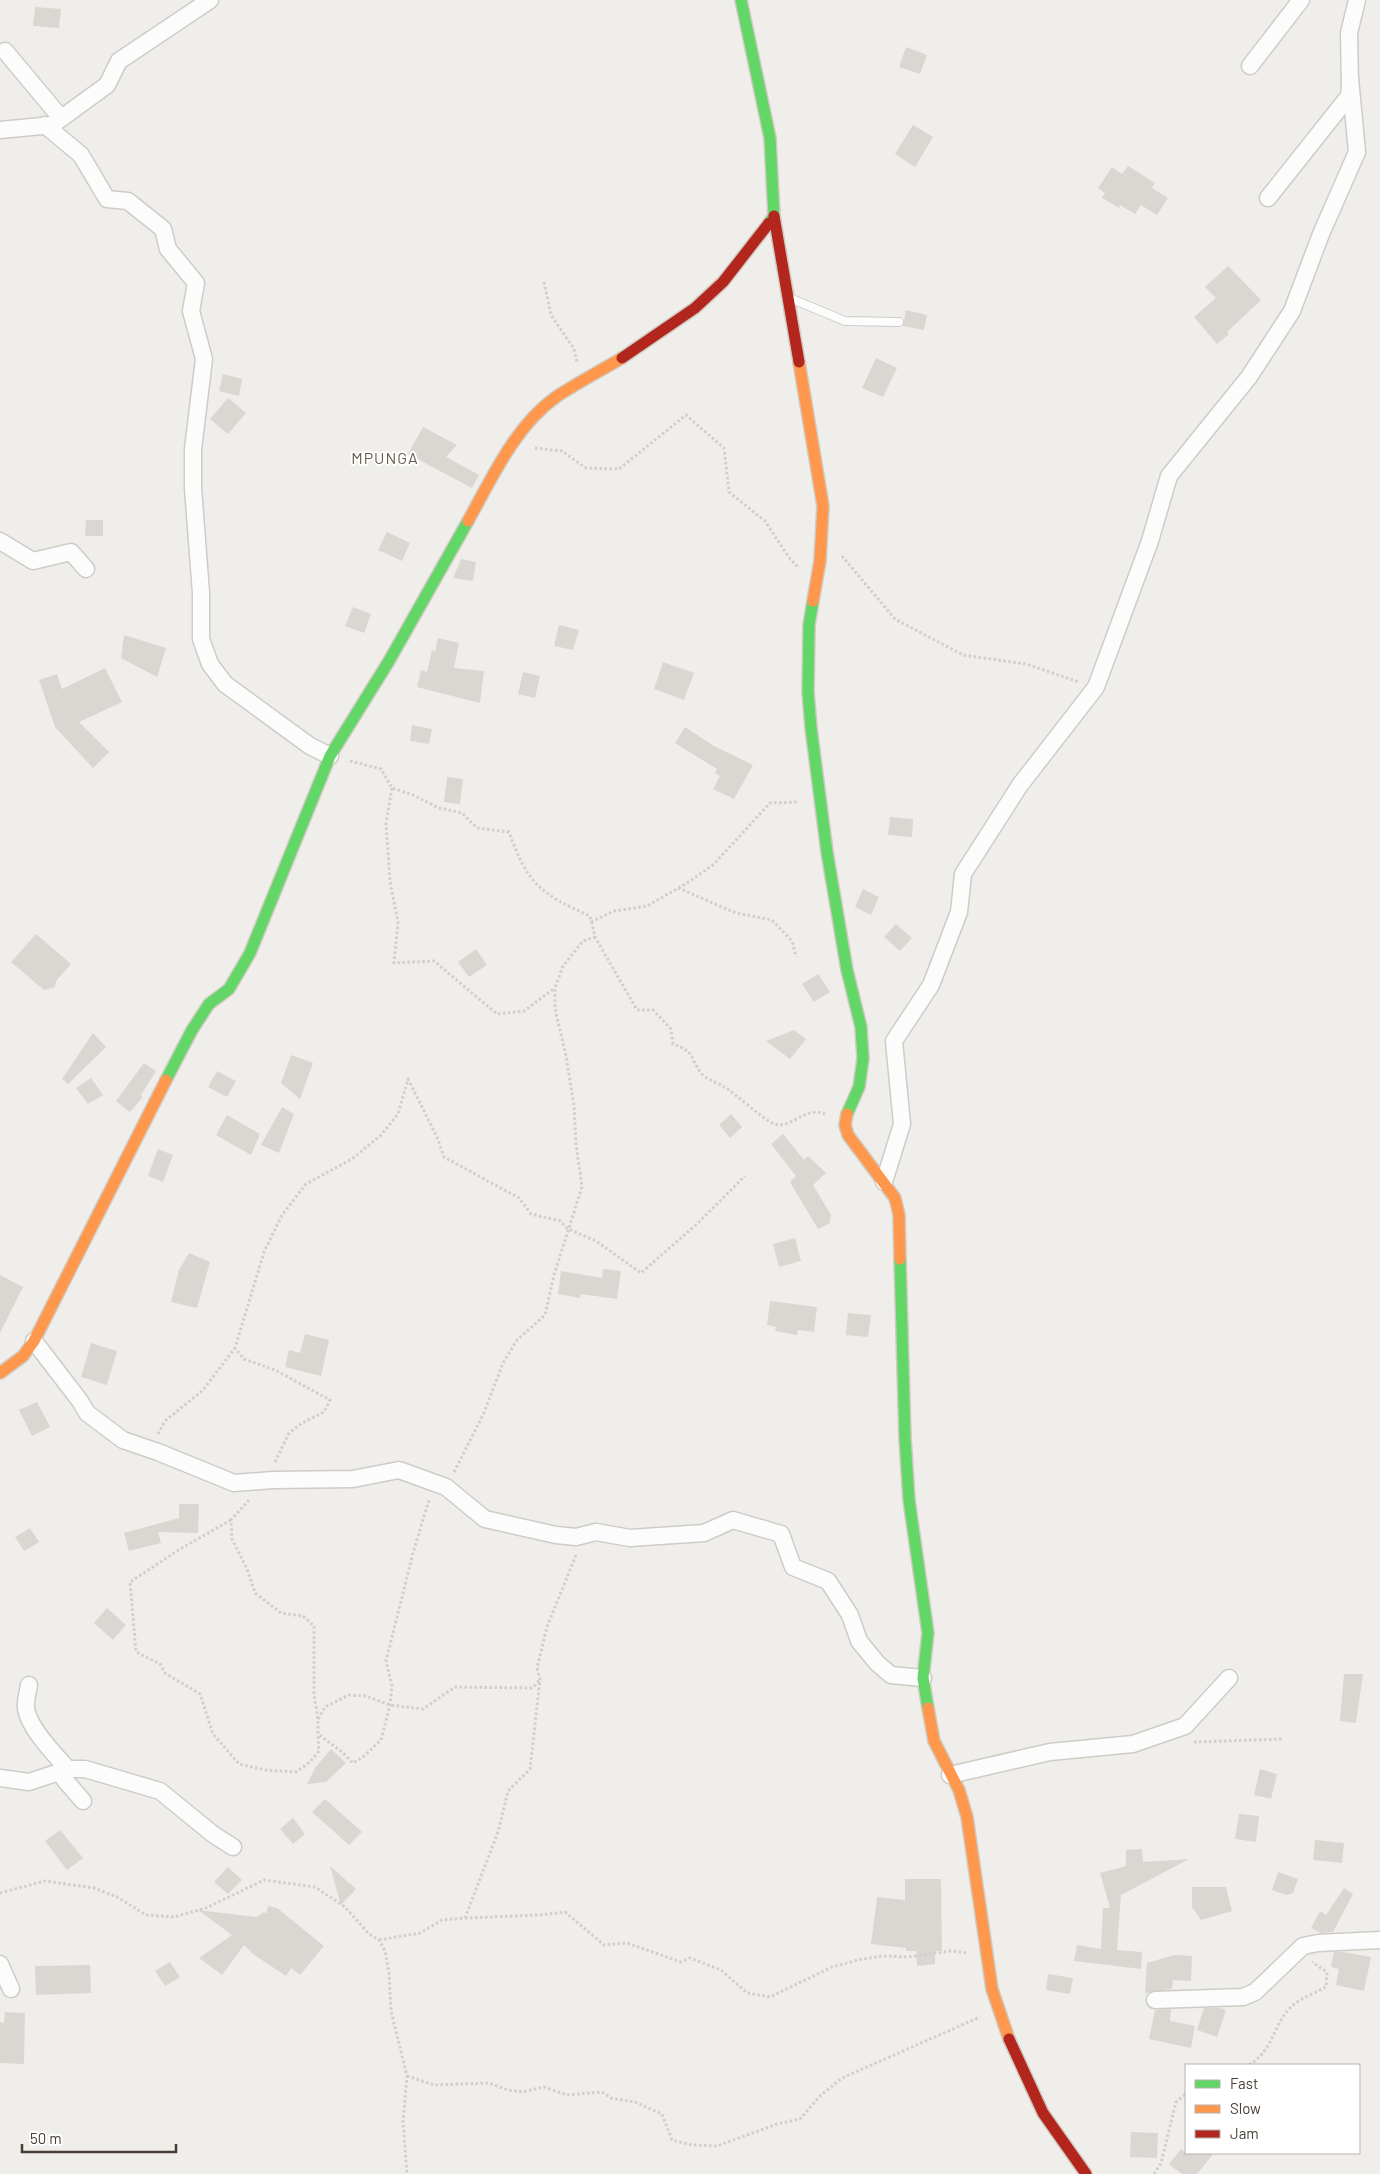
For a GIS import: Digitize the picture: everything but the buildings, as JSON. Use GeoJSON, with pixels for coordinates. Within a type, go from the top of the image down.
{"type":"FeatureCollection","features":[{"type":"Feature","properties":{"kind":"street"},"geometry":{"type":"LineString","coordinates":[[0,130],[52,125],[107,85],[119,61],[210,0]]}},
{"type":"Feature","properties":{"kind":"street"},"geometry":{"type":"LineString","coordinates":[[741,0],[770,138],[774,216],[821,486],[824,527],[808,640],[808,692],[827,852],[848,970],[861,1027],[863,1059],[859,1087],[846,1117],[845,1125],[848,1135],[895,1198],[899,1215],[904,1438],[910,1500],[928,1633],[923,1678],[934,1741],[959,1790],[967,1818],[992,1989],[1009,2040],[1043,2113],[1086,2174]]}},
{"type":"Feature","properties":{"kind":"street"},"geometry":{"type":"LineString","coordinates":[[1250,66],[1301,0]]}},
{"type":"Feature","properties":{"kind":"street"},"geometry":{"type":"LineString","coordinates":[[884,1182],[902,1124],[894,1041],[931,986],[960,912],[963,874],[1020,785],[1096,687],[1150,541],[1169,476],[1248,377],[1292,311],[1321,234],[1357,152],[1350,78],[1349,33],[1357,0]]}},
{"type":"Feature","properties":{"kind":"street"},"geometry":{"type":"LineString","coordinates":[[5,51],[61,118]]}},
{"type":"Feature","properties":{"kind":"street"},"geometry":{"type":"LineString","coordinates":[[1268,198],[1349,96],[1350,78]]}},
{"type":"Feature","properties":{"kind":"street"},"geometry":{"type":"LineString","coordinates":[[45,125],[80,154],[107,199],[128,201],[163,229],[168,249],[196,282],[191,311],[204,359],[193,449],[193,488],[201,593],[201,639],[210,664],[225,684],[296,737],[330,756]]}},
{"type":"Feature","properties":{"kind":"street"},"geometry":{"type":"LineString","coordinates":[[0,1373],[23,1356],[34,1341],[192,1030],[210,1004],[229,989],[250,952],[330,756],[389,661],[512,445],[529,422],[555,398],[639,348],[694,308],[723,282],[774,216]]}},
{"type":"Feature","properties":{"kind":"street"},"geometry":{"type":"LineString","coordinates":[[0,541],[33,561],[71,552],[86,569]]}},
{"type":"Feature","properties":{"kind":"street"},"geometry":{"type":"LineString","coordinates":[[34,1341],[87,1413],[122,1440],[150,1449],[234,1483],[353,1479],[398,1470],[446,1487],[485,1519],[556,1535],[576,1537],[596,1532],[630,1538],[666,1537],[704,1533],[733,1520],[781,1534],[793,1567],[828,1581],[850,1615],[859,1641],[877,1663],[891,1676],[923,1678]]}},
{"type":"Feature","properties":{"kind":"street"},"geometry":{"type":"LineString","coordinates":[[950,1775],[1050,1752],[1133,1744],[1185,1726],[1229,1678]]}},
{"type":"Feature","properties":{"kind":"street"},"geometry":{"type":"LineString","coordinates":[[29,1685],[26,1708],[30,1721],[53,1753],[68,1769]]}},
{"type":"Feature","properties":{"kind":"street"},"geometry":{"type":"LineString","coordinates":[[68,1769],[64,1779],[83,1802]]}},
{"type":"Feature","properties":{"kind":"street"},"geometry":{"type":"LineString","coordinates":[[0,1778],[29,1782],[68,1769],[85,1769],[160,1791],[214,1835],[234,1847]]}},
{"type":"Feature","properties":{"kind":"street"},"geometry":{"type":"LineString","coordinates":[[1155,2000],[1243,1997],[1255,1992],[1303,1946],[1318,1943],[1380,1940]]}},
{"type":"Feature","properties":{"kind":"street"},"geometry":{"type":"LineString","coordinates":[[0,1964],[11,1990]]}},
{"type":"Feature","properties":{"kind":"lane"},"geometry":{"type":"LineString","coordinates":[[788,297],[845,321],[899,322]]}},
{"type":"Feature","properties":{"kind":"path"},"geometry":{"type":"LineString","coordinates":[[544,282],[551,315],[574,349],[582,382]]}},
{"type":"Feature","properties":{"kind":"path"},"geometry":{"type":"LineString","coordinates":[[512,445],[562,451],[586,468],[619,469],[686,415],[724,448],[729,492],[765,521],[790,559],[815,584]]}},
{"type":"Feature","properties":{"kind":"path"},"geometry":{"type":"LineString","coordinates":[[824,527],[848,564],[895,619],[963,656],[1026,664],[1096,687]]}},
{"type":"Feature","properties":{"kind":"path"},"geometry":{"type":"LineString","coordinates":[[330,756],[381,769],[392,788],[386,822],[390,882],[398,922],[394,963],[434,961],[497,1014],[524,1011],[555,988]]}},
{"type":"Feature","properties":{"kind":"path"},"geometry":{"type":"LineString","coordinates":[[392,788],[413,795],[439,808],[462,813],[477,828],[509,832],[519,860],[533,882],[561,903],[590,916],[595,937],[637,1010],[653,1010],[671,1028],[673,1044],[692,1054],[701,1074],[724,1087],[774,1124],[790,1123],[805,1114],[823,1112],[845,1125]]}},
{"type":"Feature","properties":{"kind":"path"},"geometry":{"type":"LineString","coordinates":[[591,922],[614,911],[647,906],[713,865],[770,803],[820,802]]}},
{"type":"Feature","properties":{"kind":"path"},"geometry":{"type":"LineString","coordinates":[[678,888],[736,914],[772,920],[792,941],[796,958]]}},
{"type":"Feature","properties":{"kind":"path"},"geometry":{"type":"LineString","coordinates":[[318,1734],[353,1763],[363,1757],[381,1740],[390,1705],[392,1686],[386,1661],[426,1505],[433,1494],[446,1487],[482,1416],[503,1363],[517,1340],[545,1315],[568,1229],[582,1187],[576,1144],[574,1106],[566,1056],[555,1009],[555,988],[563,966],[583,941],[595,937]]}},
{"type":"Feature","properties":{"kind":"path"},"geometry":{"type":"LineString","coordinates":[[150,1449],[165,1421],[203,1390],[235,1348],[264,1252],[282,1215],[306,1184],[352,1159],[381,1135],[398,1114],[408,1079],[437,1137],[444,1157],[519,1198],[531,1214],[560,1221],[568,1229],[596,1241],[641,1274],[745,1176]]}},
{"type":"Feature","properties":{"kind":"path"},"geometry":{"type":"LineString","coordinates":[[232,1520],[232,1539],[247,1569],[255,1592],[281,1613],[303,1616],[314,1626],[314,1695],[318,1719],[319,1751],[310,1762],[296,1772],[265,1770],[239,1764],[213,1734],[200,1694],[164,1673],[160,1664],[136,1652],[130,1582],[180,1549],[232,1520],[264,1481],[289,1432],[324,1412],[330,1400],[275,1370],[244,1359],[235,1348]]}},
{"type":"Feature","properties":{"kind":"path"},"geometry":{"type":"LineString","coordinates":[[465,1918],[498,1832],[508,1791],[530,1769],[540,1679],[536,1668],[547,1627],[568,1570],[586,1534]]}},
{"type":"Feature","properties":{"kind":"path"},"geometry":{"type":"LineString","coordinates":[[318,1719],[325,1708],[349,1695],[366,1696],[390,1705],[423,1709],[455,1687],[532,1688],[540,1679]]}},
{"type":"Feature","properties":{"kind":"path"},"geometry":{"type":"LineString","coordinates":[[1185,1740],[1195,1742],[1284,1739]]}},
{"type":"Feature","properties":{"kind":"path"},"geometry":{"type":"LineString","coordinates":[[0,1894],[45,1881],[94,1888],[117,1898],[146,1915],[174,1916],[206,1908],[264,1880],[315,1887],[344,1907],[370,1934],[379,1940],[385,1951],[389,1973],[391,2011],[397,2042],[407,2076],[403,2122],[407,2174]]}},
{"type":"Feature","properties":{"kind":"path"},"geometry":{"type":"LineString","coordinates":[[379,1940],[420,1933],[442,1920],[565,1912],[604,1945],[627,1943],[681,1962],[690,1958],[722,1970],[747,1993],[770,1997],[832,1968],[858,1960],[882,1956],[908,1957],[951,1951],[987,1956]]}},
{"type":"Feature","properties":{"kind":"path"},"geometry":{"type":"LineString","coordinates":[[1250,2064],[1259,2059],[1291,2006],[1326,1987],[1327,1972],[1297,1952]]}},
{"type":"Feature","properties":{"kind":"path"},"geometry":{"type":"LineString","coordinates":[[407,2076],[434,2085],[489,2083],[508,2090],[522,2092],[544,2087],[567,2095],[602,2092],[611,2098],[634,2102],[662,2114],[672,2140],[692,2145],[717,2146],[777,2124],[800,2119],[820,2096],[842,2078],[999,2009]]}},
{"type":"Feature","properties":{"kind":"path"},"geometry":{"type":"LineString","coordinates":[[1154,2174],[1161,2163],[1176,2102],[1185,2095]]}},
{"type":"Feature","properties":{"kind":"traffic: fast"},"geometry":{"type":"LineString","coordinates":[[741,0],[770,138],[774,216],[769,223]]}},
{"type":"Feature","properties":{"kind":"traffic: fast"},"geometry":{"type":"LineString","coordinates":[[166,1080],[192,1030],[209,1004],[229,989],[250,953],[330,756],[389,661],[468,521]]}},
{"type":"Feature","properties":{"kind":"traffic: fast"},"geometry":{"type":"LineString","coordinates":[[813,601],[809,625],[808,692],[811,728],[827,852],[847,970],[861,1027],[863,1059],[859,1087],[847,1114]]}},
{"type":"Feature","properties":{"kind":"traffic: fast"},"geometry":{"type":"LineString","coordinates":[[900,1259],[905,1438],[909,1500],[928,1633],[923,1678],[928,1708]]}},
{"type":"Feature","properties":{"kind":"traffic: slow"},"geometry":{"type":"LineString","coordinates":[[468,521],[516,438],[541,409],[556,397],[622,358]]}},
{"type":"Feature","properties":{"kind":"traffic: slow"},"geometry":{"type":"LineString","coordinates":[[799,362],[823,506],[820,561],[813,601]]}},
{"type":"Feature","properties":{"kind":"traffic: slow"},"geometry":{"type":"LineString","coordinates":[[0,1373],[23,1356],[34,1341],[166,1080]]}},
{"type":"Feature","properties":{"kind":"traffic: slow"},"geometry":{"type":"LineString","coordinates":[[847,1114],[845,1125],[848,1135],[895,1198],[899,1215],[900,1259]]}},
{"type":"Feature","properties":{"kind":"traffic: slow"},"geometry":{"type":"LineString","coordinates":[[928,1708],[934,1741],[959,1790],[967,1817],[992,1989],[1009,2039]]}},
{"type":"Feature","properties":{"kind":"traffic: jam"},"geometry":{"type":"LineString","coordinates":[[774,216],[799,362]]}},
{"type":"Feature","properties":{"kind":"traffic: jam"},"geometry":{"type":"LineString","coordinates":[[622,358],[695,308],[723,282],[769,223]]}},
{"type":"Feature","properties":{"kind":"traffic: jam"},"geometry":{"type":"LineString","coordinates":[[1009,2039],[1043,2113],[1086,2174]]}},
{"type":"Feature","properties":{"kind":"district","name":"MPUNGA"},"geometry":{"type":"Point","coordinates":[385,457]}}]}
